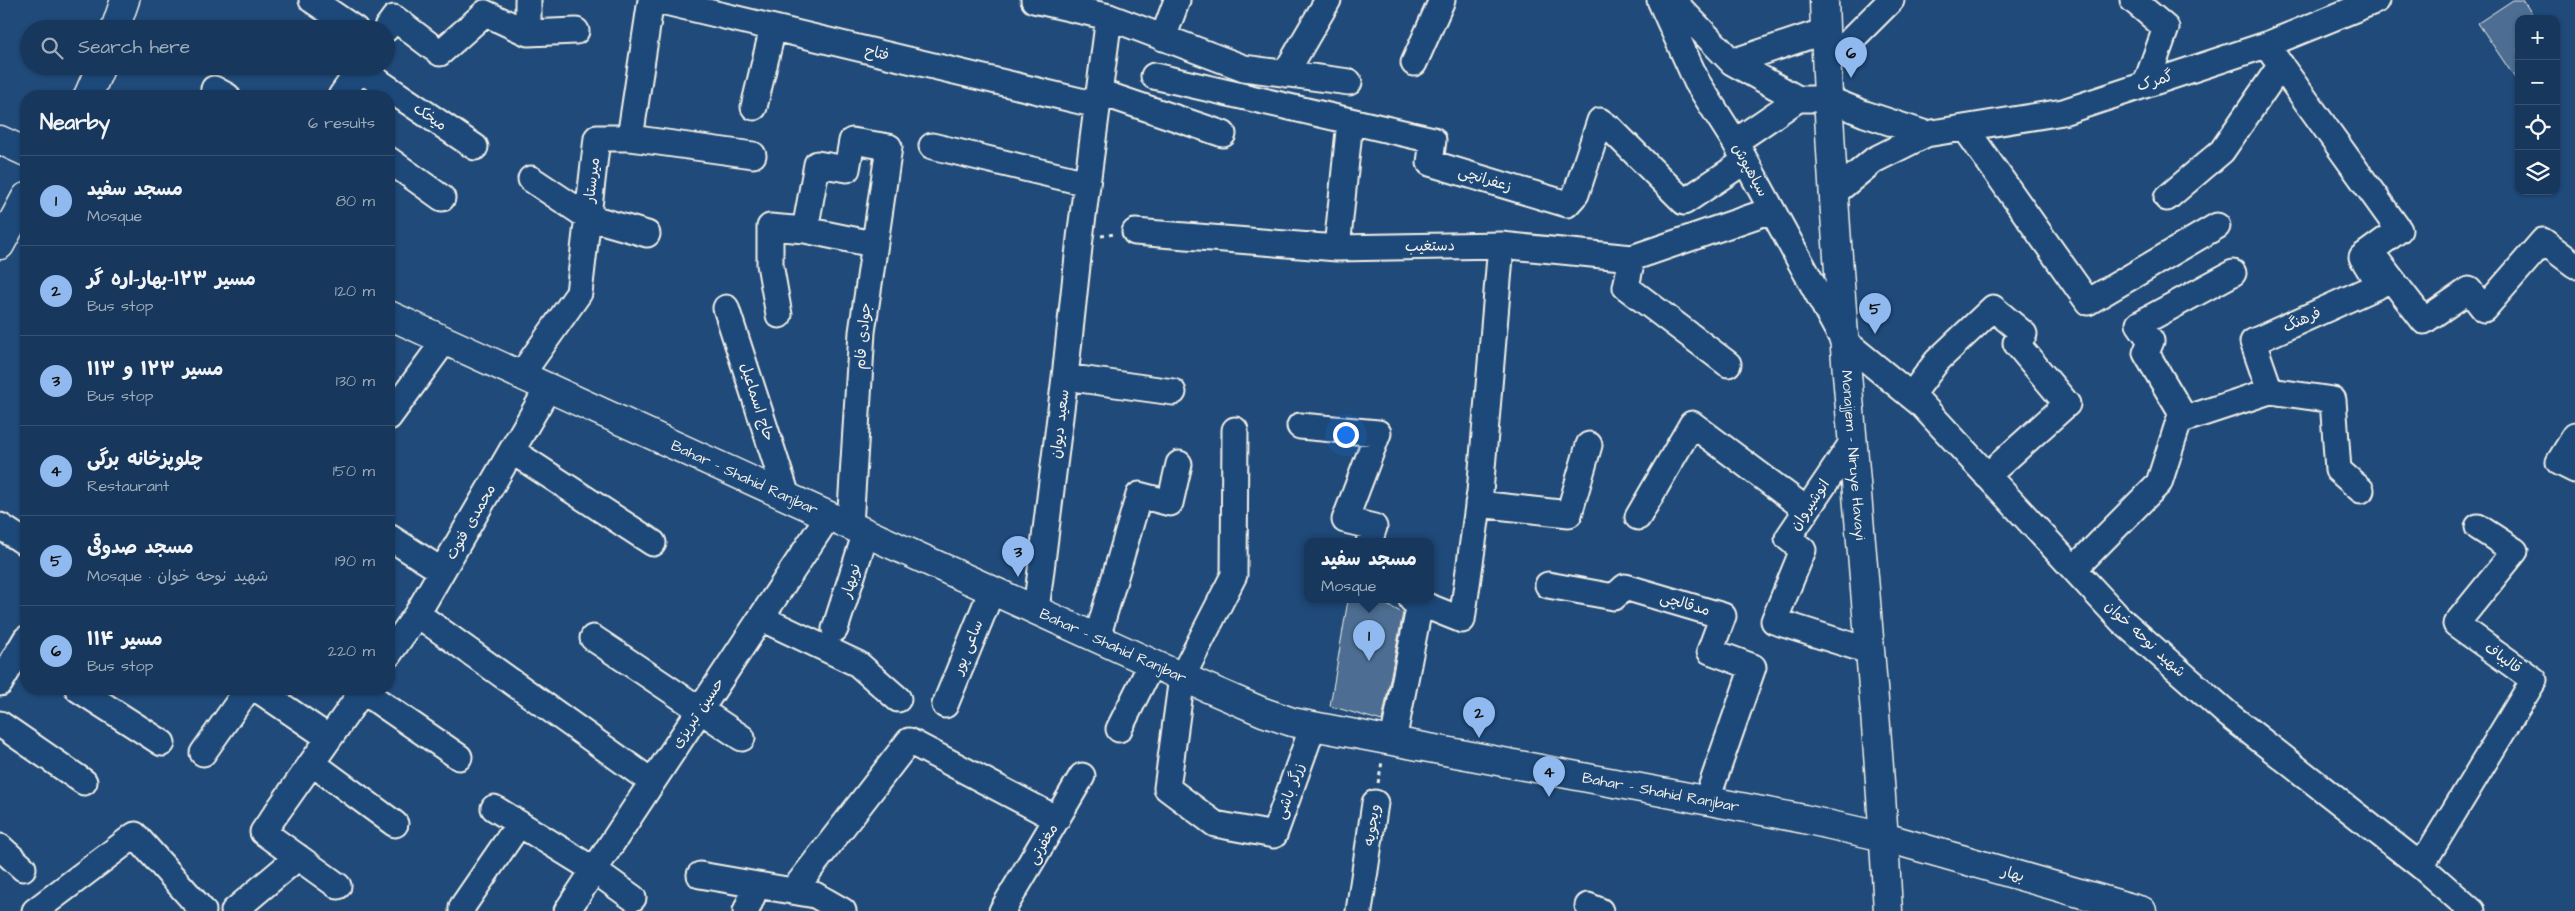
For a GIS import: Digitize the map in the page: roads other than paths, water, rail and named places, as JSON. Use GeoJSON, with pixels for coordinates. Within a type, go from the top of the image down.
{"type":"FeatureCollection","features":[{"type":"Feature","properties":{"kind":"main road"},"geometry":{"type":"LineString","coordinates":[[119,20],[125,0]]}},
{"type":"Feature","properties":{"kind":"main road","name":"Monajjem - Niruye Havayi"},"geometry":{"type":"LineString","coordinates":[[1824,0],[1828,99],[1843,340],[1884,837],[1888,911]]}},
{"type":"Feature","properties":{"kind":"main road"},"geometry":{"type":"LineString","coordinates":[[0,245],[20,208]]}},
{"type":"Feature","properties":{"kind":"main road","name":"Bahar - Shahid Ranjbar"},"geometry":{"type":"LineString","coordinates":[[395,318],[1182,677],[1263,712],[1313,726],[1707,799],[1884,837]]}},
{"type":"Feature","properties":{"kind":"main road","name":"بهار"},"geometry":{"type":"LineString","coordinates":[[1884,837],[2142,911]]}},
{"type":"Feature","properties":{"kind":"street"},"geometry":{"type":"LineString","coordinates":[[312,0],[342,20]]}},
{"type":"Feature","properties":{"kind":"street"},"geometry":{"type":"LineString","coordinates":[[528,0],[528,33]]}},
{"type":"Feature","properties":{"kind":"street"},"geometry":{"type":"LineString","coordinates":[[651,0],[630,138],[753,155]]}},
{"type":"Feature","properties":{"kind":"street","name":"فتاح"},"geometry":{"type":"LineString","coordinates":[[657,0],[773,28],[1098,99],[1223,134]]}},
{"type":"Feature","properties":{"kind":"street"},"geometry":{"type":"LineString","coordinates":[[1034,0],[1109,17],[1244,68],[1348,82]]}},
{"type":"Feature","properties":{"kind":"street"},"geometry":{"type":"LineString","coordinates":[[1163,38],[1177,0]]}},
{"type":"Feature","properties":{"kind":"street"},"geometry":{"type":"LineString","coordinates":[[1285,74],[1328,0]]}},
{"type":"Feature","properties":{"kind":"street"},"geometry":{"type":"LineString","coordinates":[[1414,63],[1442,0]]}},
{"type":"Feature","properties":{"kind":"street","name":"سیاهپوش"},"geometry":{"type":"LineString","coordinates":[[1660,0],[1697,82],[1740,152],[1843,340]]}},
{"type":"Feature","properties":{"kind":"street"},"geometry":{"type":"LineString","coordinates":[[1672,0],[1732,62],[1798,100],[1828,99]]}},
{"type":"Feature","properties":{"kind":"street"},"geometry":{"type":"LineString","coordinates":[[1827,64],[1891,0]]}},
{"type":"Feature","properties":{"kind":"street"},"geometry":{"type":"LineString","coordinates":[[2132,0],[2166,28],[2146,84]]}},
{"type":"Feature","properties":{"kind":"street","name":"گمرک"},"geometry":{"type":"LineString","coordinates":[[1834,194],[1874,160],[1926,134],[2063,112],[2266,45],[2377,0]]}},
{"type":"Feature","properties":{"kind":"street"},"geometry":{"type":"LineString","coordinates":[[395,26],[440,53],[485,14],[528,33],[576,32]]}},
{"type":"Feature","properties":{"kind":"street","name":"سعید دیوان"},"geometry":{"type":"LineString","coordinates":[[1036,610],[1080,238],[1109,17]]}},
{"type":"Feature","properties":{"kind":"street"},"geometry":{"type":"LineString","coordinates":[[754,107],[773,28]]}},
{"type":"Feature","properties":{"kind":"street"},"geometry":{"type":"LineString","coordinates":[[1732,62],[1825,30]]}},
{"type":"Feature","properties":{"kind":"street"},"geometry":{"type":"LineString","coordinates":[[2266,45],[2399,230],[2370,251],[2424,321],[2469,290],[2484,309],[2543,241],[2575,265]]}},
{"type":"Feature","properties":{"kind":"street"},"geometry":{"type":"LineString","coordinates":[[2167,198],[2222,151],[2281,65]]}},
{"type":"Feature","properties":{"kind":"street"},"geometry":{"type":"LineString","coordinates":[[345,90],[356,75]]}},
{"type":"Feature","properties":{"kind":"street","name":"میخک"},"geometry":{"type":"LineString","coordinates":[[371,75],[392,90]]}},
{"type":"Feature","properties":{"kind":"street","name":"زعفرانچی"},"geometry":{"type":"LineString","coordinates":[[1154,76],[1433,140],[1430,163],[1567,204],[1576,194],[1600,121],[1611,129],[1684,202],[1740,152]]}},
{"type":"Feature","properties":{"kind":"street","name":"میخک"},"geometry":{"type":"LineString","coordinates":[[395,92],[475,148]]}},
{"type":"Feature","properties":{"kind":"street","name":"گمرک"},"geometry":{"type":"LineString","coordinates":[[1828,99],[1864,114],[1926,134]]}},
{"type":"Feature","properties":{"kind":"street"},"geometry":{"type":"LineString","coordinates":[[1740,152],[1798,100]]}},
{"type":"Feature","properties":{"kind":"street"},"geometry":{"type":"LineString","coordinates":[[1337,248],[1350,120]]}},
{"type":"Feature","properties":{"kind":"street"},"geometry":{"type":"LineString","coordinates":[[1966,128],[2088,302],[2217,226]]}},
{"type":"Feature","properties":{"kind":"street","name":"میرستار"},"geometry":{"type":"LineString","coordinates":[[521,375],[579,293],[597,138],[630,138]]}},
{"type":"Feature","properties":{"kind":"street","name":"جوادی فام"},"geometry":{"type":"LineString","coordinates":[[805,230],[817,164],[846,169],[852,141],[889,148],[873,244],[862,332],[848,524]]}},
{"type":"Feature","properties":{"kind":"street"},"geometry":{"type":"LineString","coordinates":[[932,146],[1087,183]]}},
{"type":"Feature","properties":{"kind":"street"},"geometry":{"type":"LineString","coordinates":[[395,164],[442,198]]}},
{"type":"Feature","properties":{"kind":"street"},"geometry":{"type":"LineString","coordinates":[[531,179],[588,217],[647,234]]}},
{"type":"Feature","properties":{"kind":"street","name":"دستغیب"},"geometry":{"type":"LineString","coordinates":[[1135,232],[1337,248],[1501,245],[1632,258],[1772,210]]}},
{"type":"Feature","properties":{"kind":"street"},"geometry":{"type":"LineString","coordinates":[[779,315],[770,264],[770,227],[805,230],[873,244]]}},
{"type":"Feature","properties":{"kind":"street"},"geometry":{"type":"LineString","coordinates":[[1421,603],[1462,620],[1478,504],[1501,245]]}},
{"type":"Feature","properties":{"kind":"street","name":"فرهنگ"},"geometry":{"type":"LineString","coordinates":[[2270,391],[2253,342],[2379,285],[2362,257],[2370,251]]}},
{"type":"Feature","properties":{"kind":"street"},"geometry":{"type":"LineString","coordinates":[[1632,258],[1626,287],[1728,364]]}},
{"type":"Feature","properties":{"kind":"street"},"geometry":{"type":"LineString","coordinates":[[2185,419],[2146,353],[2151,341],[2139,324],[2233,273]]}},
{"type":"Feature","properties":{"kind":"street","name":"حاج اسماعیل"},"geometry":{"type":"LineString","coordinates":[[726,308],[787,496]]}},
{"type":"Feature","properties":{"kind":"street"},"geometry":{"type":"LineString","coordinates":[[1911,396],[1937,361],[1993,308],[2024,334],[2016,343],[2067,404],[1987,476]]}},
{"type":"Feature","properties":{"kind":"street"},"geometry":{"type":"LineString","coordinates":[[395,409],[445,340]]}},
{"type":"Feature","properties":{"kind":"street","name":"شهید نوحه خوان"},"geometry":{"type":"LineString","coordinates":[[1843,340],[1911,396],[2121,620],[2230,716],[2421,866],[2472,911]]}},
{"type":"Feature","properties":{"kind":"street"},"geometry":{"type":"LineString","coordinates":[[1065,377],[1172,392]]}},
{"type":"Feature","properties":{"kind":"street","name":"محمدی فتوت"},"geometry":{"type":"LineString","coordinates":[[395,639],[417,614],[548,388]]}},
{"type":"Feature","properties":{"kind":"street"},"geometry":{"type":"LineString","coordinates":[[2074,569],[2159,483],[2179,421],[2270,391],[2332,400],[2338,470],[2361,490]]}},
{"type":"Feature","properties":{"kind":"street"},"geometry":{"type":"LineString","coordinates":[[1638,517],[1692,424],[1807,510]]}},
{"type":"Feature","properties":{"kind":"street"},"geometry":{"type":"LineString","coordinates":[[1300,426],[1378,433],[1345,520],[1374,527],[1371,538]]}},
{"type":"Feature","properties":{"kind":"street"},"geometry":{"type":"LineString","coordinates":[[1182,677],[1234,575],[1235,430]]}},
{"type":"Feature","properties":{"kind":"street"},"geometry":{"type":"LineString","coordinates":[[2575,436],[2559,462],[2575,470]]}},
{"type":"Feature","properties":{"kind":"street","name":"انوشیروان"},"geometry":{"type":"LineString","coordinates":[[1852,443],[1788,538],[1803,550],[1774,621],[1869,651]]}},
{"type":"Feature","properties":{"kind":"street"},"geometry":{"type":"LineString","coordinates":[[1478,504],[1569,514],[1589,445]]}},
{"type":"Feature","properties":{"kind":"street"},"geometry":{"type":"LineString","coordinates":[[512,451],[653,542]]}},
{"type":"Feature","properties":{"kind":"street"},"geometry":{"type":"LineString","coordinates":[[1097,638],[1139,496],[1170,503],[1179,464]]}},
{"type":"Feature","properties":{"kind":"street","name":"حسین تبریزی"},"geometry":{"type":"LineString","coordinates":[[567,911],[761,618],[848,524]]}},
{"type":"Feature","properties":{"kind":"street","name":"نوبهار"},"geometry":{"type":"LineString","coordinates":[[835,630],[848,524]]}},
{"type":"Feature","properties":{"kind":"street"},"geometry":{"type":"LineString","coordinates":[[0,526],[20,539]]}},
{"type":"Feature","properties":{"kind":"street","name":"قالیباف"},"geometry":{"type":"LineString","coordinates":[[2421,866],[2534,680],[2456,624],[2515,552],[2478,527]]}},
{"type":"Feature","properties":{"kind":"street"},"geometry":{"type":"LineString","coordinates":[[395,541],[442,571]]}},
{"type":"Feature","properties":{"kind":"street","name":"مدقالچی"},"geometry":{"type":"LineString","coordinates":[[1548,585],[1614,597],[1625,587],[1723,616],[1710,651],[1754,668],[1707,799]]}},
{"type":"Feature","properties":{"kind":"street","name":"ساعی پور"},"geometry":{"type":"LineString","coordinates":[[945,705],[992,590]]}},
{"type":"Feature","properties":{"kind":"street"},"geometry":{"type":"LineString","coordinates":[[1389,740],[1416,603]]}},
{"type":"Feature","properties":{"kind":"street"},"geometry":{"type":"LineString","coordinates":[[417,614],[652,782]]}},
{"type":"Feature","properties":{"kind":"street"},"geometry":{"type":"LineString","coordinates":[[761,618],[858,664],[898,699]]}},
{"type":"Feature","properties":{"kind":"street"},"geometry":{"type":"LineString","coordinates":[[594,638],[701,708],[742,738]]}},
{"type":"Feature","properties":{"kind":"street"},"geometry":{"type":"LineString","coordinates":[[0,683],[20,654]]}},
{"type":"Feature","properties":{"kind":"street"},"geometry":{"type":"LineString","coordinates":[[1119,729],[1152,663]]}},
{"type":"Feature","properties":{"kind":"street","name":"زرگر باشی"},"geometry":{"type":"LineString","coordinates":[[1182,677],[1167,788],[1215,824],[1274,835],[1313,726]]}},
{"type":"Feature","properties":{"kind":"street"},"geometry":{"type":"LineString","coordinates":[[87,695],[162,743]]}},
{"type":"Feature","properties":{"kind":"street"},"geometry":{"type":"LineString","coordinates":[[204,753],[244,695]]}},
{"type":"Feature","properties":{"kind":"street"},"geometry":{"type":"LineString","coordinates":[[266,695],[329,738]]}},
{"type":"Feature","properties":{"kind":"street"},"geometry":{"type":"LineString","coordinates":[[338,886],[263,832],[360,695]]}},
{"type":"Feature","properties":{"kind":"street"},"geometry":{"type":"LineString","coordinates":[[371,695],[459,757]]}},
{"type":"Feature","properties":{"kind":"street"},"geometry":{"type":"LineString","coordinates":[[0,724],[84,782]]}},
{"type":"Feature","properties":{"kind":"street"},"geometry":{"type":"LineString","coordinates":[[794,892],[909,740],[1057,819]]}},
{"type":"Feature","properties":{"kind":"street"},"geometry":{"type":"LineString","coordinates":[[312,763],[395,824]]}},
{"type":"Feature","properties":{"kind":"street","name":"مغفرتی"},"geometry":{"type":"LineString","coordinates":[[1006,910],[1082,776]]}},
{"type":"Feature","properties":{"kind":"street","name":"ویجویه"},"geometry":{"type":"LineString","coordinates":[[1359,911],[1375,803]]}},
{"type":"Feature","properties":{"kind":"street"},"geometry":{"type":"LineString","coordinates":[[494,808],[594,870],[633,898]]}},
{"type":"Feature","properties":{"kind":"street"},"geometry":{"type":"LineString","coordinates":[[462,911],[462,907],[519,824]]}},
{"type":"Feature","properties":{"kind":"street"},"geometry":{"type":"LineString","coordinates":[[35,911],[135,835],[202,911]]}},
{"type":"Feature","properties":{"kind":"street"},"geometry":{"type":"LineString","coordinates":[[0,847],[23,868]]}},
{"type":"Feature","properties":{"kind":"street"},"geometry":{"type":"LineString","coordinates":[[234,911],[298,857]]}},
{"type":"Feature","properties":{"kind":"street"},"geometry":{"type":"LineString","coordinates":[[700,875],[816,895],[844,911]]}},
{"type":"Feature","properties":{"kind":"street"},"geometry":{"type":"LineString","coordinates":[[746,911],[757,885]]}},
{"type":"Feature","properties":{"kind":"place","name":"مسیر ۱۱۴"},"geometry":{"type":"Point","coordinates":[1851,78]}},
{"type":"Feature","properties":{"kind":"place","name":"مسجد صدوقی"},"geometry":{"type":"Point","coordinates":[1875,334]}},
{"type":"Feature","properties":{"kind":"place","name":"مسیر ۱۲۳ و ۱۱۳"},"geometry":{"type":"Point","coordinates":[1018,577]}},
{"type":"Feature","properties":{"kind":"place","name":"مسجد سفید"},"geometry":{"type":"Point","coordinates":[1369,661]}},
{"type":"Feature","properties":{"kind":"place","name":"مسیر ۱۲۳-بهار-اره گر"},"geometry":{"type":"Point","coordinates":[1479,738]}},
{"type":"Feature","properties":{"kind":"place","name":"چلوپزخانه برگی"},"geometry":{"type":"Point","coordinates":[1549,797]}}]}
